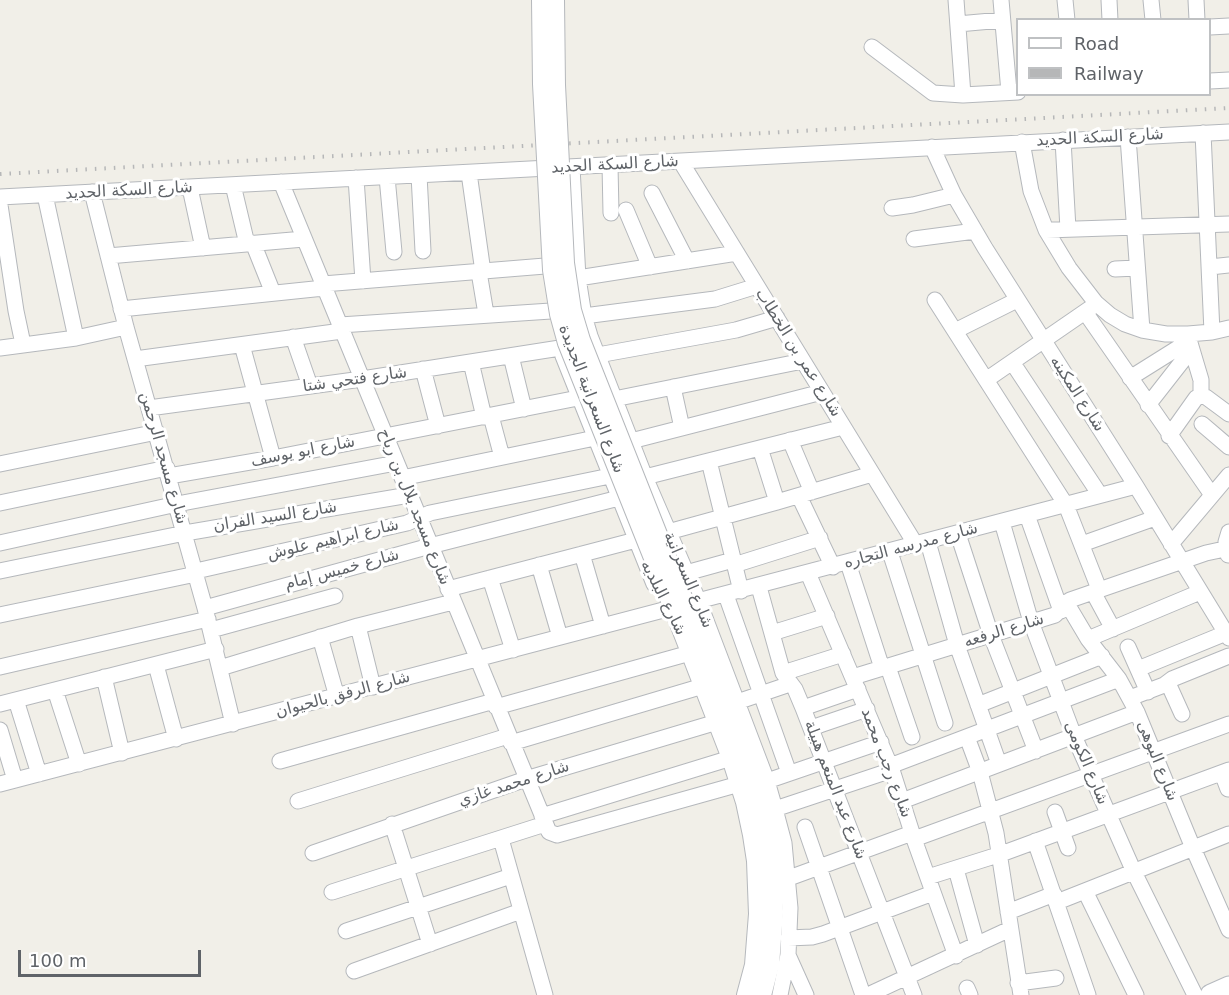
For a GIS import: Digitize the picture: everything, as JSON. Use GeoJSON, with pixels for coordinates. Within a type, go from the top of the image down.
{"type":"FeatureCollection","features":[{"type":"Feature","properties":{"kind":"main road"},"geometry":{"type":"LineString","coordinates":[[1211,995],[1229,987]]}},
{"type":"Feature","properties":{"kind":"street","name":"شارع السعرانية الجديدة"},"geometry":{"type":"LineString","coordinates":[[541,0],[542,84],[551,258],[559,314],[567,343],[686,605]]}},
{"type":"Feature","properties":{"kind":"street","name":"شارع السعرانية الجديدة"},"geometry":{"type":"LineString","coordinates":[[555,0],[556,85],[565,263],[572,310],[580,340],[686,605]]}},
{"type":"Feature","properties":{"kind":"street"},"geometry":{"type":"LineString","coordinates":[[956,0],[963,95]]}},
{"type":"Feature","properties":{"kind":"street"},"geometry":{"type":"LineString","coordinates":[[872,47],[929,92],[940,95],[963,95],[1013,92],[1001,0]]}},
{"type":"Feature","properties":{"kind":"street"},"geometry":{"type":"LineString","coordinates":[[1065,0],[1067,18]]}},
{"type":"Feature","properties":{"kind":"street"},"geometry":{"type":"LineString","coordinates":[[1109,0],[1110,18]]}},
{"type":"Feature","properties":{"kind":"street"},"geometry":{"type":"LineString","coordinates":[[1151,0],[1153,18]]}},
{"type":"Feature","properties":{"kind":"street"},"geometry":{"type":"LineString","coordinates":[[1196,0],[1197,18]]}},
{"type":"Feature","properties":{"kind":"street"},"geometry":{"type":"LineString","coordinates":[[958,24],[1002,20]]}},
{"type":"Feature","properties":{"kind":"street"},"geometry":{"type":"LineString","coordinates":[[1211,27],[1229,26]]}},
{"type":"Feature","properties":{"kind":"street"},"geometry":{"type":"LineString","coordinates":[[1211,81],[1229,80]]}},
{"type":"Feature","properties":{"kind":"street","name":"شارع السكة الحديد"},"geometry":{"type":"LineString","coordinates":[[0,197],[1229,132]]}},
{"type":"Feature","properties":{"kind":"street"},"geometry":{"type":"LineString","coordinates":[[1203,133],[1212,332]]}},
{"type":"Feature","properties":{"kind":"street"},"geometry":{"type":"LineString","coordinates":[[1128,136],[1142,330]]}},
{"type":"Feature","properties":{"kind":"street"},"geometry":{"type":"LineString","coordinates":[[1063,140],[1068,229]]}},
{"type":"Feature","properties":{"kind":"street"},"geometry":{"type":"LineString","coordinates":[[1022,142],[1031,191],[1046,230],[1130,378],[1212,495]]}},
{"type":"Feature","properties":{"kind":"street","name":"شارع المكينه"},"geometry":{"type":"LineString","coordinates":[[932,147],[954,195],[975,231],[1228,636]]}},
{"type":"Feature","properties":{"kind":"street","name":"شارع عمر بن الخطاب"},"geometry":{"type":"LineString","coordinates":[[681,162],[872,474],[922,543],[999,765]]}},
{"type":"Feature","properties":{"kind":"street"},"geometry":{"type":"LineString","coordinates":[[610,165],[618,211],[650,267]]}},
{"type":"Feature","properties":{"kind":"street","name":"شارع السعرانية"},"geometry":{"type":"LineString","coordinates":[[572,167],[578,278],[584,316],[614,399],[686,573],[686,605],[737,702],[754,782],[775,809],[784,843],[789,878],[780,995]]}},
{"type":"Feature","properties":{"kind":"street","name":"شارع البلديه"},"geometry":{"type":"LineString","coordinates":[[540,169],[545,266],[551,310],[560,348],[660,596],[686,605],[743,743],[764,814],[783,943],[770,965],[762,995]]}},
{"type":"Feature","properties":{"kind":"street"},"geometry":{"type":"LineString","coordinates":[[469,173],[486,314]]}},
{"type":"Feature","properties":{"kind":"street"},"geometry":{"type":"LineString","coordinates":[[419,175],[423,251]]}},
{"type":"Feature","properties":{"kind":"street"},"geometry":{"type":"LineString","coordinates":[[387,177],[394,252]]}},
{"type":"Feature","properties":{"kind":"street"},"geometry":{"type":"LineString","coordinates":[[356,178],[363,281]]}},
{"type":"Feature","properties":{"kind":"street","name":"شارع مسجد بلال بن رباح"},"geometry":{"type":"LineString","coordinates":[[281,182],[545,824]]}},
{"type":"Feature","properties":{"kind":"street"},"geometry":{"type":"LineString","coordinates":[[234,185],[250,244],[273,293]]}},
{"type":"Feature","properties":{"kind":"street"},"geometry":{"type":"LineString","coordinates":[[190,188],[203,248]]}},
{"type":"Feature","properties":{"kind":"street","name":"شارع مسجد الرحمن"},"geometry":{"type":"LineString","coordinates":[[92,192],[126,327],[196,572],[233,724]]}},
{"type":"Feature","properties":{"kind":"street"},"geometry":{"type":"LineString","coordinates":[[652,193],[687,261]]}},
{"type":"Feature","properties":{"kind":"street"},"geometry":{"type":"LineString","coordinates":[[45,195],[76,338]]}},
{"type":"Feature","properties":{"kind":"street"},"geometry":{"type":"LineString","coordinates":[[892,208],[954,195]]}},
{"type":"Feature","properties":{"kind":"street"},"geometry":{"type":"LineString","coordinates":[[0,205],[23,344]]}},
{"type":"Feature","properties":{"kind":"street"},"geometry":{"type":"LineString","coordinates":[[1046,230],[1229,224]]}},
{"type":"Feature","properties":{"kind":"street"},"geometry":{"type":"LineString","coordinates":[[914,239],[975,231]]}},
{"type":"Feature","properties":{"kind":"street"},"geometry":{"type":"LineString","coordinates":[[108,256],[304,239]]}},
{"type":"Feature","properties":{"kind":"street"},"geometry":{"type":"LineString","coordinates":[[578,278],[736,253]]}},
{"type":"Feature","properties":{"kind":"street"},"geometry":{"type":"LineString","coordinates":[[1210,267],[1229,265]]}},
{"type":"Feature","properties":{"kind":"street"},"geometry":{"type":"LineString","coordinates":[[122,309],[363,281],[545,266]]}},
{"type":"Feature","properties":{"kind":"street"},"geometry":{"type":"LineString","coordinates":[[1115,269],[1137,268]]}},
{"type":"Feature","properties":{"kind":"street"},"geometry":{"type":"LineString","coordinates":[[584,316],[715,299],[757,286]]}},
{"type":"Feature","properties":{"kind":"street"},"geometry":{"type":"LineString","coordinates":[[934,300],[1066,505],[1082,544],[1096,590],[1113,629]]}},
{"type":"Feature","properties":{"kind":"street"},"geometry":{"type":"LineString","coordinates":[[955,331],[1017,300]]}},
{"type":"Feature","properties":{"kind":"street"},"geometry":{"type":"LineString","coordinates":[[1091,307],[1125,324],[1190,342]]}},
{"type":"Feature","properties":{"kind":"street"},"geometry":{"type":"LineString","coordinates":[[986,380],[1091,307]]}},
{"type":"Feature","properties":{"kind":"street"},"geometry":{"type":"LineString","coordinates":[[135,359],[293,338],[341,328],[551,310]]}},
{"type":"Feature","properties":{"kind":"street"},"geometry":{"type":"LineString","coordinates":[[0,312],[16,311]]}},
{"type":"Feature","properties":{"kind":"street"},"geometry":{"type":"LineString","coordinates":[[598,356],[736,330],[777,318]]}},
{"type":"Feature","properties":{"kind":"street"},"geometry":{"type":"LineString","coordinates":[[0,348],[76,338],[126,327]]}},
{"type":"Feature","properties":{"kind":"street"},"geometry":{"type":"LineString","coordinates":[[1130,378],[1190,342],[1212,332],[1229,328]]}},
{"type":"Feature","properties":{"kind":"street"},"geometry":{"type":"LineString","coordinates":[[293,338],[310,386]]}},
{"type":"Feature","properties":{"kind":"street"},"geometry":{"type":"LineString","coordinates":[[1190,342],[1200,380],[1201,396]]}},
{"type":"Feature","properties":{"kind":"street"},"geometry":{"type":"LineString","coordinates":[[1148,405],[1190,342]]}},
{"type":"Feature","properties":{"kind":"street"},"geometry":{"type":"LineString","coordinates":[[242,345],[273,458]]}},
{"type":"Feature","properties":{"kind":"street","name":"شارع فتحي شتا"},"geometry":{"type":"LineString","coordinates":[[149,408],[362,379],[560,348]]}},
{"type":"Feature","properties":{"kind":"street"},"geometry":{"type":"LineString","coordinates":[[511,356],[524,409]]}},
{"type":"Feature","properties":{"kind":"street"},"geometry":{"type":"LineString","coordinates":[[614,399],[803,361]]}},
{"type":"Feature","properties":{"kind":"street"},"geometry":{"type":"LineString","coordinates":[[471,362],[502,457]]}},
{"type":"Feature","properties":{"kind":"street"},"geometry":{"type":"LineString","coordinates":[[1012,362],[1100,495]]}},
{"type":"Feature","properties":{"kind":"street"},"geometry":{"type":"LineString","coordinates":[[423,369],[438,426]]}},
{"type":"Feature","properties":{"kind":"street"},"geometry":{"type":"LineString","coordinates":[[673,387],[682,428]]}},
{"type":"Feature","properties":{"kind":"street"},"geometry":{"type":"LineString","coordinates":[[631,441],[822,392]]}},
{"type":"Feature","properties":{"kind":"street"},"geometry":{"type":"LineString","coordinates":[[1169,436],[1196,398],[1201,396],[1206,397],[1229,414]]}},
{"type":"Feature","properties":{"kind":"street","name":"شارع ابو يوسف"},"geometry":{"type":"LineString","coordinates":[[0,503],[168,472],[273,458],[579,398]]}},
{"type":"Feature","properties":{"kind":"street"},"geometry":{"type":"LineString","coordinates":[[1202,424],[1229,447]]}},
{"type":"Feature","properties":{"kind":"street"},"geometry":{"type":"LineString","coordinates":[[645,477],[843,427]]}},
{"type":"Feature","properties":{"kind":"street"},"geometry":{"type":"LineString","coordinates":[[0,464],[157,432]]}},
{"type":"Feature","properties":{"kind":"street"},"geometry":{"type":"LineString","coordinates":[[402,478],[595,438]]}},
{"type":"Feature","properties":{"kind":"street"},"geometry":{"type":"LineString","coordinates":[[790,440],[820,538],[840,565],[912,737]]}},
{"type":"Feature","properties":{"kind":"street"},"geometry":{"type":"LineString","coordinates":[[760,448],[777,502]]}},
{"type":"Feature","properties":{"kind":"street"},"geometry":{"type":"LineString","coordinates":[[709,461],[733,562],[734,593],[761,694],[789,773]]}},
{"type":"Feature","properties":{"kind":"street"},"geometry":{"type":"LineString","coordinates":[[0,543],[177,504],[396,463]]}},
{"type":"Feature","properties":{"kind":"street"},"geometry":{"type":"LineString","coordinates":[[668,532],[872,474]]}},
{"type":"Feature","properties":{"kind":"street"},"geometry":{"type":"LineString","coordinates":[[1171,544],[1229,475]]}},
{"type":"Feature","properties":{"kind":"street","name":"شارع ابراهيم علوش"},"geometry":{"type":"LineString","coordinates":[[0,615],[407,523],[430,513],[610,476]]}},
{"type":"Feature","properties":{"kind":"street","name":"شارع مدرسه التجاره"},"geometry":{"type":"LineString","coordinates":[[686,605],[1136,486]]}},
{"type":"Feature","properties":{"kind":"street","name":"شارع السيد الفران"},"geometry":{"type":"LineString","coordinates":[[0,571],[185,532],[409,495]]}},
{"type":"Feature","properties":{"kind":"street","name":"شارع خميس إمام"},"geometry":{"type":"LineString","coordinates":[[208,619],[430,546],[619,498]]}},
{"type":"Feature","properties":{"kind":"street","name":"شارع البوهى"},"geometry":{"type":"LineString","coordinates":[[1027,515],[1063,606],[1119,679],[1137,712],[1229,930]]}},
{"type":"Feature","properties":{"kind":"street"},"geometry":{"type":"LineString","coordinates":[[1082,544],[1155,518]]}},
{"type":"Feature","properties":{"kind":"street","name":"شارع الكومى"},"geometry":{"type":"LineString","coordinates":[[1002,522],[1031,622],[1074,736],[1134,872],[1195,995]]}},
{"type":"Feature","properties":{"kind":"street"},"geometry":{"type":"LineString","coordinates":[[1228,551],[1229,532]]}},
{"type":"Feature","properties":{"kind":"street"},"geometry":{"type":"LineString","coordinates":[[958,534],[991,635],[1036,751]]}},
{"type":"Feature","properties":{"kind":"street"},"geometry":{"type":"LineString","coordinates":[[686,573],[820,538]]}},
{"type":"Feature","properties":{"kind":"street"},"geometry":{"type":"LineString","coordinates":[[220,668],[450,596],[490,578],[636,540]]}},
{"type":"Feature","properties":{"kind":"street","name":"شارع الرفعه"},"geometry":{"type":"LineString","coordinates":[[803,708],[885,668],[1056,615],[1063,606],[1096,590],[1206,552],[1228,551]]}},
{"type":"Feature","properties":{"kind":"street"},"geometry":{"type":"LineString","coordinates":[[890,552],[945,723]]}},
{"type":"Feature","properties":{"kind":"street"},"geometry":{"type":"LineString","coordinates":[[582,554],[603,626]]}},
{"type":"Feature","properties":{"kind":"street"},"geometry":{"type":"LineString","coordinates":[[539,565],[560,638]]}},
{"type":"Feature","properties":{"kind":"street","name":"شارع رجب محمد"},"geometry":{"type":"LineString","coordinates":[[808,573],[881,742],[956,956]]}},
{"type":"Feature","properties":{"kind":"street"},"geometry":{"type":"LineString","coordinates":[[490,578],[513,650]]}},
{"type":"Feature","properties":{"kind":"street","name":"شارع عبد المنعم هبيلة"},"geometry":{"type":"LineString","coordinates":[[759,586],[787,678],[795,689],[803,708],[915,995]]}},
{"type":"Feature","properties":{"kind":"street"},"geometry":{"type":"LineString","coordinates":[[1088,639],[1200,592]]}},
{"type":"Feature","properties":{"kind":"street"},"geometry":{"type":"LineString","coordinates":[[0,667],[208,619],[335,596]]}},
{"type":"Feature","properties":{"kind":"street","name":"شارع البلديه"},"geometry":{"type":"LineString","coordinates":[[686,605],[690,653],[731,758],[754,782],[752,835],[758,887],[757,940],[746,995]]}},
{"type":"Feature","properties":{"kind":"street","name":"شارع الرفق بالحيوان"},"geometry":{"type":"LineString","coordinates":[[0,784],[686,605]]}},
{"type":"Feature","properties":{"kind":"street"},"geometry":{"type":"LineString","coordinates":[[772,633],[826,616]]}},
{"type":"Feature","properties":{"kind":"street"},"geometry":{"type":"LineString","coordinates":[[358,626],[373,687]]}},
{"type":"Feature","properties":{"kind":"street"},"geometry":{"type":"LineString","coordinates":[[1138,669],[1228,636]]}},
{"type":"Feature","properties":{"kind":"street"},"geometry":{"type":"LineString","coordinates":[[320,637],[337,697]]}},
{"type":"Feature","properties":{"kind":"street"},"geometry":{"type":"LineString","coordinates":[[1128,647],[1148,692]]}},
{"type":"Feature","properties":{"kind":"street"},"geometry":{"type":"LineString","coordinates":[[0,704],[216,650]]}},
{"type":"Feature","properties":{"kind":"street"},"geometry":{"type":"LineString","coordinates":[[280,762],[690,653]]}},
{"type":"Feature","properties":{"kind":"street"},"geometry":{"type":"LineString","coordinates":[[737,702],[761,694],[787,678],[843,654]]}},
{"type":"Feature","properties":{"kind":"street"},"geometry":{"type":"LineString","coordinates":[[978,705],[1102,656]]}},
{"type":"Feature","properties":{"kind":"street"},"geometry":{"type":"LineString","coordinates":[[1130,698],[1229,656]]}},
{"type":"Feature","properties":{"kind":"street"},"geometry":{"type":"LineString","coordinates":[[156,665],[176,739]]}},
{"type":"Feature","properties":{"kind":"street"},"geometry":{"type":"LineString","coordinates":[[104,677],[122,753]]}},
{"type":"Feature","properties":{"kind":"street"},"geometry":{"type":"LineString","coordinates":[[775,809],[891,768],[1119,679]]}},
{"type":"Feature","properties":{"kind":"street"},"geometry":{"type":"LineString","coordinates":[[1168,683],[1182,714]]}},
{"type":"Feature","properties":{"kind":"street"},"geometry":{"type":"LineString","coordinates":[[298,801],[703,686]]}},
{"type":"Feature","properties":{"kind":"street"},"geometry":{"type":"LineString","coordinates":[[55,690],[79,764]]}},
{"type":"Feature","properties":{"kind":"street"},"geometry":{"type":"LineString","coordinates":[[16,700],[39,774]]}},
{"type":"Feature","properties":{"kind":"street"},"geometry":{"type":"LineString","coordinates":[[811,728],[867,709]]}},
{"type":"Feature","properties":{"kind":"street"},"geometry":{"type":"LineString","coordinates":[[902,801],[1137,712]]}},
{"type":"Feature","properties":{"kind":"street","name":"شارع محمد غازي"},"geometry":{"type":"LineString","coordinates":[[313,853],[526,779],[717,722]]}},
{"type":"Feature","properties":{"kind":"street"},"geometry":{"type":"LineString","coordinates":[[789,878],[860,852],[992,811],[1229,724]]}},
{"type":"Feature","properties":{"kind":"street"},"geometry":{"type":"LineString","coordinates":[[0,730],[15,780]]}},
{"type":"Feature","properties":{"kind":"street"},"geometry":{"type":"LineString","coordinates":[[967,737],[992,811],[1001,854],[1019,989],[1056,978]]}},
{"type":"Feature","properties":{"kind":"street"},"geometry":{"type":"LineString","coordinates":[[545,824],[552,835],[557,835],[789,773],[881,742]]}},
{"type":"Feature","properties":{"kind":"street"},"geometry":{"type":"LineString","coordinates":[[332,892],[545,824],[731,758]]}},
{"type":"Feature","properties":{"kind":"street"},"geometry":{"type":"LineString","coordinates":[[928,878],[1001,854],[1225,771],[1228,789]]}},
{"type":"Feature","properties":{"kind":"street"},"geometry":{"type":"LineString","coordinates":[[1055,812],[1068,848]]}},
{"type":"Feature","properties":{"kind":"street"},"geometry":{"type":"LineString","coordinates":[[392,824],[430,944]]}},
{"type":"Feature","properties":{"kind":"street"},"geometry":{"type":"LineString","coordinates":[[805,827],[863,995]]}},
{"type":"Feature","properties":{"kind":"street"},"geometry":{"type":"LineString","coordinates":[[1008,912],[1085,891],[1229,834]]}},
{"type":"Feature","properties":{"kind":"street"},"geometry":{"type":"LineString","coordinates":[[501,838],[545,995]]}},
{"type":"Feature","properties":{"kind":"street"},"geometry":{"type":"LineString","coordinates":[[1035,841],[1088,995]]}},
{"type":"Feature","properties":{"kind":"street"},"geometry":{"type":"LineString","coordinates":[[956,869],[977,945]]}},
{"type":"Feature","properties":{"kind":"street"},"geometry":{"type":"LineString","coordinates":[[346,931],[511,876]]}},
{"type":"Feature","properties":{"kind":"street"},"geometry":{"type":"LineString","coordinates":[[1085,891],[1136,995]]}},
{"type":"Feature","properties":{"kind":"street"},"geometry":{"type":"LineString","coordinates":[[806,995],[783,943],[840,928],[933,893]]}},
{"type":"Feature","properties":{"kind":"street"},"geometry":{"type":"LineString","coordinates":[[354,971],[521,912]]}},
{"type":"Feature","properties":{"kind":"street"},"geometry":{"type":"LineString","coordinates":[[868,995],[1010,929]]}},
{"type":"Feature","properties":{"kind":"railway"},"geometry":{"type":"LineString","coordinates":[[0,174],[1229,108]]}}]}
